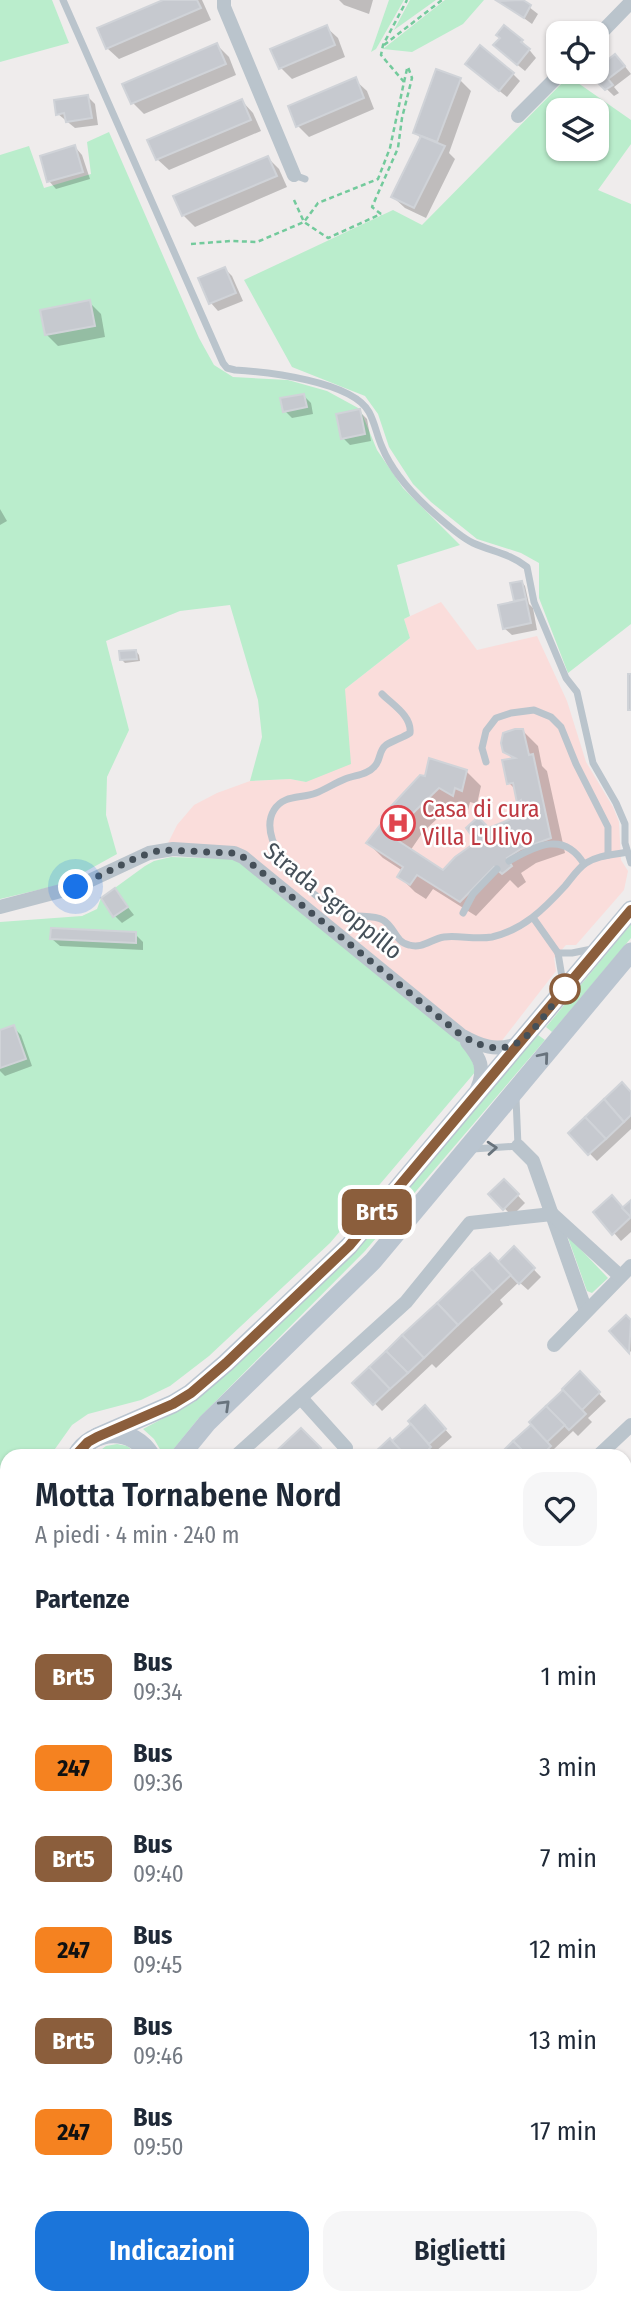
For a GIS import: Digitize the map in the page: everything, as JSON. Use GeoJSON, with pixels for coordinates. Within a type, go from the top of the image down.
{"type":"FeatureCollection","features":[{"type":"Feature","properties":{"kind":"main road"},"geometry":{"type":"LineString","coordinates":[[83,1449],[97,1437],[173,1404],[191,1393],[349,1246],[631,910]]}},
{"type":"Feature","properties":{"kind":"main road"},"geometry":{"type":"LineString","coordinates":[[186,1449],[207,1423],[373,1261],[631,952]]}},
{"type":"Feature","properties":{"kind":"main road"},"geometry":{"type":"LineString","coordinates":[[97,1437],[107,1433],[129,1436],[144,1449]]}},
{"type":"Feature","properties":{"kind":"street"},"geometry":{"type":"LineString","coordinates":[[224,0],[224,7],[299,177]]}},
{"type":"Feature","properties":{"kind":"street"},"geometry":{"type":"LineString","coordinates":[[609,25],[631,2]]}},
{"type":"Feature","properties":{"kind":"street"},"geometry":{"type":"LineString","coordinates":[[517,116],[550,84]]}},
{"type":"Feature","properties":{"kind":"street","name":"Strada Sgroppillo"},"geometry":{"type":"LineString","coordinates":[[0,907],[76,887],[149,853],[173,849],[234,853],[243,857],[461,1035]]}},
{"type":"Feature","properties":{"kind":"street"},"geometry":{"type":"LineString","coordinates":[[461,1035],[489,1048],[503,1049],[519,1044]]}},
{"type":"Feature","properties":{"kind":"street"},"geometry":{"type":"LineString","coordinates":[[461,1035],[477,1054],[483,1069],[474,1097]]}},
{"type":"Feature","properties":{"kind":"street"},"geometry":{"type":"LineString","coordinates":[[517,1146],[533,1161],[586,1311]]}},
{"type":"Feature","properties":{"kind":"street"},"geometry":{"type":"LineString","coordinates":[[244,1449],[406,1302],[470,1223],[552,1214],[626,1271],[554,1345]]}},
{"type":"Feature","properties":{"kind":"street"},"geometry":{"type":"LineString","coordinates":[[301,1398],[346,1448]]}},
{"type":"Feature","properties":{"kind":"street"},"geometry":{"type":"LineString","coordinates":[[605,1449],[631,1425]]}},
{"type":"Feature","properties":{"kind":"lane"},"geometry":{"type":"LineString","coordinates":[[63,0],[227,368],[291,376],[332,388],[361,402],[372,419],[383,449],[408,486],[427,507],[472,543],[509,555],[527,567],[534,602],[566,678],[577,692],[593,763],[625,824],[630,859],[608,855],[584,864],[534,919],[494,936],[472,939],[444,937],[421,946],[408,945],[398,940],[386,921],[348,915],[329,906],[295,876],[282,859],[270,828],[272,812],[280,802],[289,798],[310,796],[344,779],[373,769],[386,745],[410,733],[411,724],[408,718],[382,694]]}},
{"type":"Feature","properties":{"kind":"lane"},"geometry":{"type":"LineString","coordinates":[[486,762],[482,748],[486,731],[496,718],[534,710],[551,717],[561,727],[576,764],[608,827],[608,855]]}},
{"type":"Feature","properties":{"kind":"lane"},"geometry":{"type":"LineString","coordinates":[[509,860],[557,843],[577,852],[584,864]]}},
{"type":"Feature","properties":{"kind":"lane"},"geometry":{"type":"LineString","coordinates":[[463,913],[473,894],[497,869]]}},
{"type":"Feature","properties":{"kind":"lane"},"geometry":{"type":"LineString","coordinates":[[534,919],[558,953],[562,964],[564,990]]}},
{"type":"Feature","properties":{"kind":"lane"},"geometry":{"type":"LineString","coordinates":[[558,953],[600,947]]}},
{"type":"Feature","properties":{"kind":"lane"},"geometry":{"type":"LineString","coordinates":[[466,1150],[517,1146],[516,1090]]}},
{"type":"Feature","properties":{"kind":"path"},"geometry":{"type":"LineString","coordinates":[[404,82],[381,55],[383,45],[407,0]]}},
{"type":"Feature","properties":{"kind":"path"},"geometry":{"type":"LineString","coordinates":[[383,45],[442,0]]}},
{"type":"Feature","properties":{"kind":"path"},"geometry":{"type":"LineString","coordinates":[[191,244],[257,242],[304,222],[318,203],[378,179],[390,148],[408,67],[412,79],[398,148],[372,207],[381,214],[328,238],[304,222],[294,200]]}},
{"type":"Feature","properties":{"kind":"shaded area","name":"Casa di cura Villa L'Ulivo"},"geometry":{"type":"Polygon","coordinates":[[[441,602],[477,650],[537,636],[567,701],[586,762],[619,822],[621,860],[628,871],[624,890],[576,945],[566,945],[554,958],[556,971],[500,1043],[470,1036],[241,849],[168,843],[177,825],[194,805],[217,793],[250,781],[290,779],[306,782],[345,689],[410,638],[404,619],[441,602]]]}},
{"type":"Feature","properties":{"kind":"green space"},"geometry":{"type":"Polygon","coordinates":[[[0,0],[52,0],[69,43],[0,62],[0,0]]]}},
{"type":"Feature","properties":{"kind":"green space"},"geometry":{"type":"Polygon","coordinates":[[[389,0],[404,0],[376,49],[371,52],[389,0]]]}},
{"type":"Feature","properties":{"kind":"green space"},"geometry":{"type":"Polygon","coordinates":[[[410,0],[436,0],[394,30],[410,0]]]}},
{"type":"Feature","properties":{"kind":"green space"},"geometry":{"type":"Polygon","coordinates":[[[445,0],[484,0],[463,24],[412,52],[383,49],[445,0]]]}},
{"type":"Feature","properties":{"kind":"green space"},"geometry":{"type":"Polygon","coordinates":[[[561,84],[579,84],[599,98],[547,98],[561,84]]]}},
{"type":"Feature","properties":{"kind":"green space"},"geometry":{"type":"Polygon","coordinates":[[[546,99],[546,161],[609,161],[609,105],[631,120],[631,144],[598,190],[631,204],[631,624],[568,673],[539,598],[539,563],[521,553],[477,539],[431,502],[413,484],[389,447],[378,414],[365,396],[292,367],[244,280],[393,210],[422,225],[546,99]]]}},
{"type":"Feature","properties":{"kind":"green space"},"geometry":{"type":"Polygon","coordinates":[[[109,132],[199,338],[214,365],[233,377],[288,380],[327,391],[360,409],[377,450],[403,488],[460,545],[397,565],[410,616],[404,619],[410,638],[345,689],[351,764],[306,782],[290,779],[250,781],[262,737],[258,700],[230,605],[180,611],[106,641],[129,730],[107,777],[106,815],[117,854],[63,884],[0,899],[0,155],[29,146],[44,188],[91,174],[87,142],[109,132]]]}},
{"type":"Feature","properties":{"kind":"green space"},"geometry":{"type":"Polygon","coordinates":[[[171,857],[231,859],[241,862],[458,1040],[468,1051],[476,1071],[330,1243],[209,1356],[170,1386],[141,1400],[88,1414],[72,1425],[55,1449],[0,1449],[0,922],[82,916],[97,909],[101,898],[154,861],[171,857]]]}},
{"type":"Feature","properties":{"kind":"green space"},"geometry":{"type":"Polygon","coordinates":[[[631,924],[631,938],[552,1032],[546,1027],[631,924]]]}},
{"type":"Feature","properties":{"kind":"green space"},"geometry":{"type":"Polygon","coordinates":[[[538,1035],[545,1040],[365,1251],[198,1419],[174,1449],[160,1449],[143,1429],[194,1402],[538,1035]]]}},
{"type":"Feature","properties":{"kind":"green space"},"geometry":{"type":"Polygon","coordinates":[[[567,1235],[608,1278],[592,1293],[587,1291],[567,1235]]]}},
{"type":"Feature","properties":{"kind":"green space"},"geometry":{"type":"Polygon","coordinates":[[[117,1444],[131,1449],[102,1449],[117,1444]]]}},
{"type":"Feature","properties":{"kind":"building"},"geometry":{"type":"Polygon","coordinates":[[[163,0],[197,0],[201,8],[106,49],[97,28],[163,0]]]}},
{"type":"Feature","properties":{"kind":"building"},"geometry":{"type":"Polygon","coordinates":[[[523,0],[531,5],[524,18],[497,1],[523,0]]]}},
{"type":"Feature","properties":{"kind":"building"},"geometry":{"type":"Polygon","coordinates":[[[327,25],[335,45],[279,69],[270,49],[327,25]]]}},
{"type":"Feature","properties":{"kind":"building"},"geometry":{"type":"Polygon","coordinates":[[[504,25],[530,49],[517,65],[493,45],[500,38],[496,35],[504,25]]]}},
{"type":"Feature","properties":{"kind":"building"},"geometry":{"type":"Polygon","coordinates":[[[217,43],[226,64],[131,104],[122,84],[217,43]]]}},
{"type":"Feature","properties":{"kind":"building"},"geometry":{"type":"Polygon","coordinates":[[[480,45],[514,73],[499,91],[465,64],[480,45]]]}},
{"type":"Feature","properties":{"kind":"building"},"geometry":{"type":"Polygon","coordinates":[[[615,54],[625,66],[609,78],[609,59],[615,54]]]}},
{"type":"Feature","properties":{"kind":"building"},"geometry":{"type":"Polygon","coordinates":[[[436,69],[461,78],[437,142],[413,133],[436,69]]]}},
{"type":"Feature","properties":{"kind":"building"},"geometry":{"type":"Polygon","coordinates":[[[356,77],[364,98],[296,127],[288,106],[356,77]]]}},
{"type":"Feature","properties":{"kind":"building"},"geometry":{"type":"Polygon","coordinates":[[[609,80],[613,85],[605,90],[599,84],[609,84],[609,80]]]}},
{"type":"Feature","properties":{"kind":"building"},"geometry":{"type":"Polygon","coordinates":[[[88,95],[92,118],[66,122],[64,113],[56,115],[54,100],[88,95]]]}},
{"type":"Feature","properties":{"kind":"building"},"geometry":{"type":"Polygon","coordinates":[[[242,99],[251,120],[156,160],[147,140],[242,99]]]}},
{"type":"Feature","properties":{"kind":"building"},"geometry":{"type":"Polygon","coordinates":[[[421,136],[445,146],[414,208],[391,197],[421,136]]]}},
{"type":"Feature","properties":{"kind":"building"},"geometry":{"type":"Polygon","coordinates":[[[75,145],[83,172],[47,182],[40,156],[75,145]]]}},
{"type":"Feature","properties":{"kind":"building"},"geometry":{"type":"Polygon","coordinates":[[[268,156],[277,176],[182,216],[173,196],[268,156]]]}},
{"type":"Feature","properties":{"kind":"building"},"geometry":{"type":"Polygon","coordinates":[[[225,267],[236,293],[209,304],[198,278],[225,267]]]}},
{"type":"Feature","properties":{"kind":"building"},"geometry":{"type":"Polygon","coordinates":[[[90,300],[95,326],[45,335],[40,310],[90,300]]]}},
{"type":"Feature","properties":{"kind":"building"},"geometry":{"type":"Polygon","coordinates":[[[304,394],[307,407],[283,412],[280,398],[304,394]]]}},
{"type":"Feature","properties":{"kind":"building"},"geometry":{"type":"Polygon","coordinates":[[[360,409],[365,434],[341,439],[336,414],[360,409]]]}},
{"type":"Feature","properties":{"kind":"building"},"geometry":{"type":"Polygon","coordinates":[[[522,581],[526,599],[514,601],[510,583],[522,581]]]}},
{"type":"Feature","properties":{"kind":"building"},"geometry":{"type":"Polygon","coordinates":[[[526,599],[531,623],[503,629],[498,605],[526,599]]]}},
{"type":"Feature","properties":{"kind":"building"},"geometry":{"type":"Polygon","coordinates":[[[136,650],[137,659],[120,660],[119,651],[136,650]]]}},
{"type":"Feature","properties":{"kind":"building"},"geometry":{"type":"Polygon","coordinates":[[[628,674],[631,674],[631,710],[628,710],[628,674]]]}},
{"type":"Feature","properties":{"kind":"building"},"geometry":{"type":"Polygon","coordinates":[[[523,729],[529,755],[533,754],[551,838],[521,849],[507,858],[512,866],[502,874],[494,867],[460,902],[417,875],[410,885],[397,877],[403,867],[366,843],[384,820],[382,816],[420,775],[425,776],[429,758],[467,770],[462,791],[455,788],[453,796],[439,788],[409,817],[394,838],[443,870],[455,857],[476,842],[466,828],[478,817],[489,828],[523,814],[521,800],[517,803],[513,783],[507,784],[502,760],[515,758],[503,752],[501,743],[503,733],[523,729]]]}},
{"type":"Feature","properties":{"kind":"building"},"geometry":{"type":"Polygon","coordinates":[[[115,888],[128,907],[113,917],[101,898],[115,888]]]}},
{"type":"Feature","properties":{"kind":"building"},"geometry":{"type":"Polygon","coordinates":[[[51,928],[136,932],[136,943],[50,939],[51,928]]]}},
{"type":"Feature","properties":{"kind":"building"},"geometry":{"type":"Polygon","coordinates":[[[14,1025],[26,1059],[0,1068],[0,1030],[14,1025]]]}},
{"type":"Feature","properties":{"kind":"building"},"geometry":{"type":"Polygon","coordinates":[[[622,1082],[631,1092],[631,1115],[624,1122],[604,1099],[622,1082]]]}},
{"type":"Feature","properties":{"kind":"building"},"geometry":{"type":"Polygon","coordinates":[[[604,1099],[624,1122],[606,1139],[585,1117],[604,1099]]]}},
{"type":"Feature","properties":{"kind":"building"},"geometry":{"type":"Polygon","coordinates":[[[585,1117],[606,1139],[588,1155],[568,1133],[585,1117]]]}},
{"type":"Feature","properties":{"kind":"building"},"geometry":{"type":"Polygon","coordinates":[[[504,1179],[519,1194],[503,1210],[488,1194],[504,1179]]]}},
{"type":"Feature","properties":{"kind":"building"},"geometry":{"type":"Polygon","coordinates":[[[612,1195],[631,1217],[612,1235],[593,1212],[612,1195]]]}},
{"type":"Feature","properties":{"kind":"building"},"geometry":{"type":"Polygon","coordinates":[[[631,1200],[631,1217],[622,1208],[631,1200]]]}},
{"type":"Feature","properties":{"kind":"building"},"geometry":{"type":"Polygon","coordinates":[[[514,1246],[535,1268],[519,1284],[498,1262],[514,1246]]]}},
{"type":"Feature","properties":{"kind":"building"},"geometry":{"type":"Polygon","coordinates":[[[490,1253],[511,1275],[493,1292],[472,1269],[490,1253]]]}},
{"type":"Feature","properties":{"kind":"building"},"geometry":{"type":"Polygon","coordinates":[[[472,1269],[493,1292],[458,1325],[437,1303],[472,1269]]]}},
{"type":"Feature","properties":{"kind":"building"},"geometry":{"type":"Polygon","coordinates":[[[437,1303],[458,1325],[424,1358],[402,1335],[437,1303]]]}},
{"type":"Feature","properties":{"kind":"building"},"geometry":{"type":"Polygon","coordinates":[[[626,1315],[631,1320],[629,1353],[609,1331],[626,1315]]]}},
{"type":"Feature","properties":{"kind":"building"},"geometry":{"type":"Polygon","coordinates":[[[402,1335],[424,1358],[408,1373],[386,1351],[402,1335]]]}},
{"type":"Feature","properties":{"kind":"building"},"geometry":{"type":"Polygon","coordinates":[[[386,1351],[408,1373],[390,1389],[369,1367],[386,1351]]]}},
{"type":"Feature","properties":{"kind":"building"},"geometry":{"type":"Polygon","coordinates":[[[369,1367],[390,1389],[373,1405],[352,1383],[369,1367]]]}},
{"type":"Feature","properties":{"kind":"building"},"geometry":{"type":"Polygon","coordinates":[[[580,1371],[600,1392],[582,1410],[562,1389],[580,1371]]]}},
{"type":"Feature","properties":{"kind":"building"},"geometry":{"type":"Polygon","coordinates":[[[563,1390],[586,1414],[569,1430],[546,1406],[563,1390]]]}},
{"type":"Feature","properties":{"kind":"building"},"geometry":{"type":"Polygon","coordinates":[[[425,1405],[446,1429],[429,1444],[408,1421],[425,1405]]]}},
{"type":"Feature","properties":{"kind":"building"},"geometry":{"type":"Polygon","coordinates":[[[546,1406],[565,1425],[547,1442],[529,1422],[546,1406]]]}},
{"type":"Feature","properties":{"kind":"building"},"geometry":{"type":"Polygon","coordinates":[[[411,1424],[431,1447],[399,1449],[392,1441],[411,1424]]]}},
{"type":"Feature","properties":{"kind":"building"},"geometry":{"type":"Polygon","coordinates":[[[531,1425],[551,1446],[548,1449],[521,1449],[513,1441],[531,1425]]]}},
{"type":"Feature","properties":{"kind":"building"},"geometry":{"type":"Polygon","coordinates":[[[301,1428],[321,1448],[320,1449],[278,1449],[301,1428]]]}},
{"type":"Feature","properties":{"kind":"building"},"geometry":{"type":"Polygon","coordinates":[[[390,1438],[400,1449],[378,1449],[390,1438]]]}},
{"type":"Feature","properties":{"kind":"building"},"geometry":{"type":"Polygon","coordinates":[[[513,1441],[521,1449],[505,1449],[513,1441]]]}},
{"type":"Feature","properties":{"kind":"bus line","name":"Brt5"},"geometry":{"type":"LineString","coordinates":[[80,1449],[97,1437],[173,1404],[191,1393],[349,1246],[631,910]]}},
{"type":"Feature","properties":{"kind":"place","name":"Casa di cura Villa L'Ulivo"},"geometry":{"type":"Point","coordinates":[398,823]}},
{"type":"Feature","properties":{"kind":"route"},"geometry":{"type":"LineString","coordinates":[[76,887],[138,857],[161,850],[234,853],[243,857],[461,1035],[489,1048],[503,1049],[519,1044],[565,989]]}}]}
